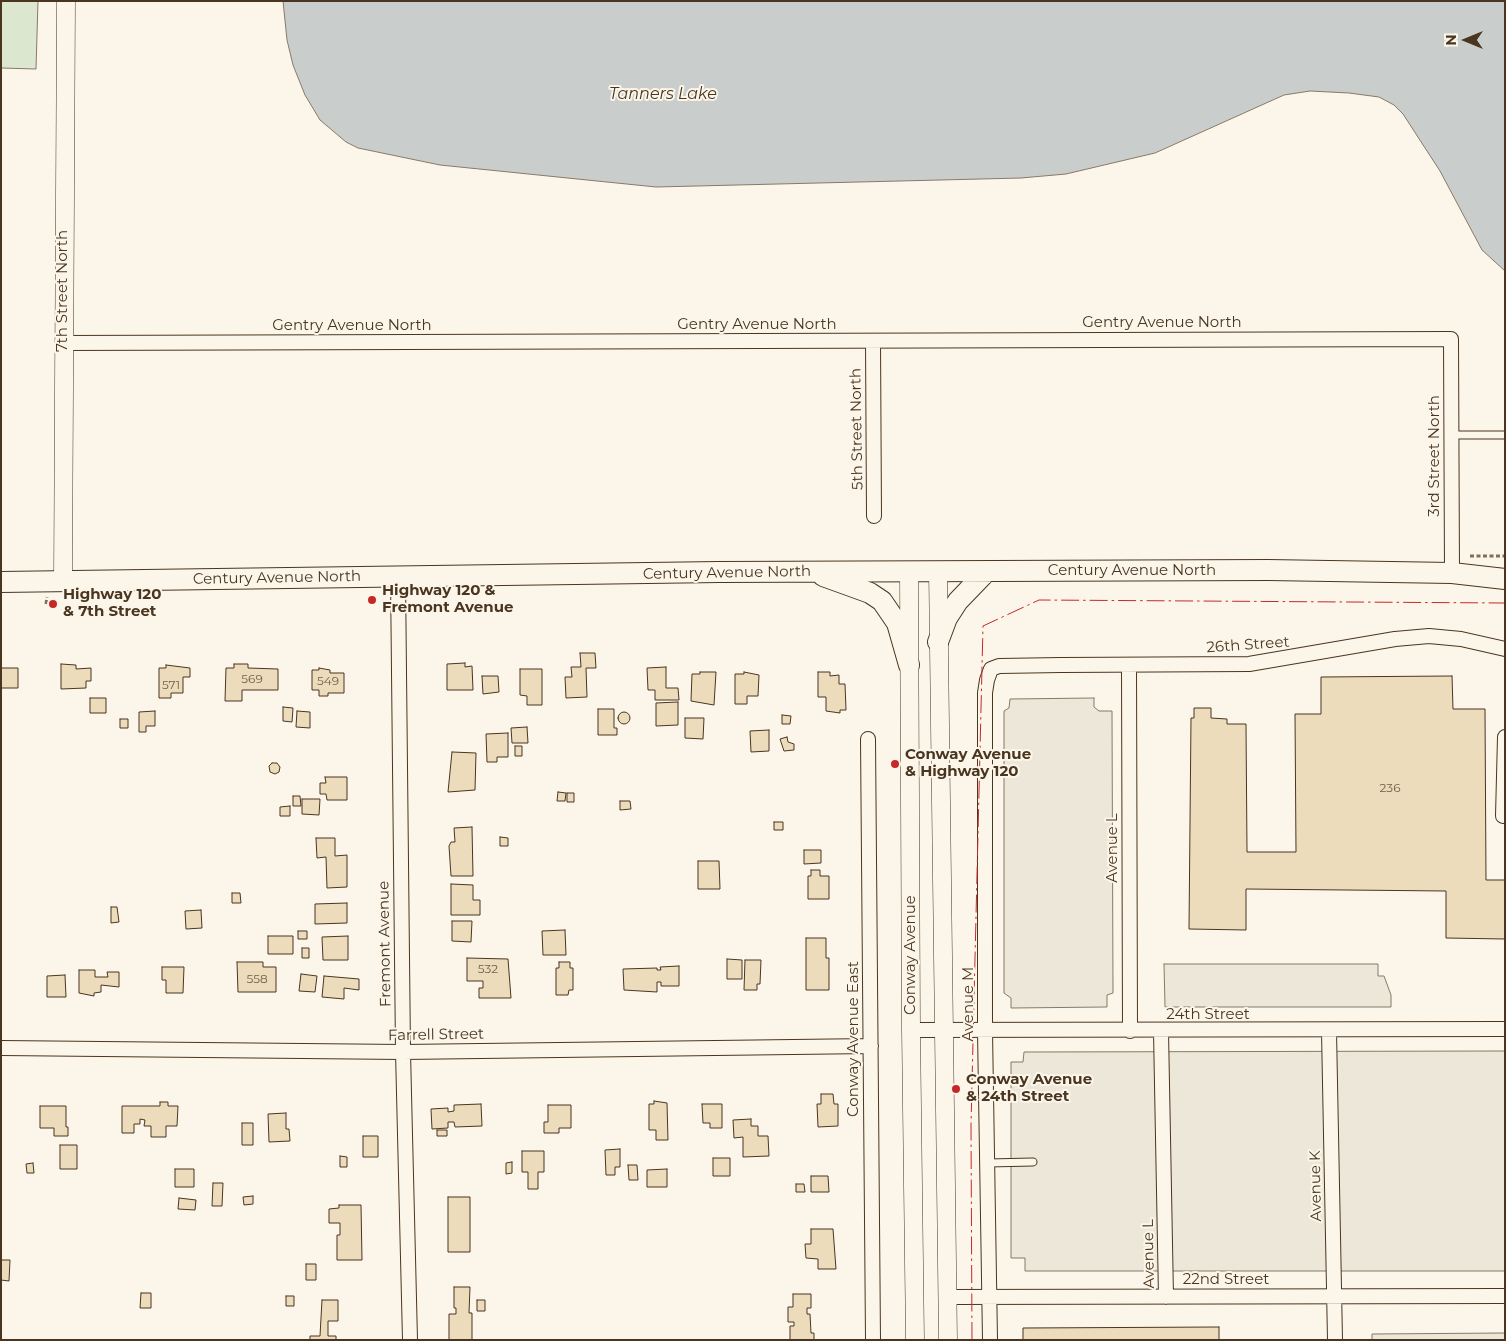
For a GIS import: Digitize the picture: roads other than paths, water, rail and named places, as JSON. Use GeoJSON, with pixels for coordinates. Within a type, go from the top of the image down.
{"type":"FeatureCollection","features":[{"type":"Feature","properties":{"kind":"main road","name":"Century Avenue North"},"geometry":{"type":"LineString","coordinates":[[1452,573],[1491,566],[1505,566]]}},
{"type":"Feature","properties":{"kind":"main road","name":"Century Avenue North"},"geometry":{"type":"LineString","coordinates":[[1,582],[812,571],[1268,570],[1452,573],[1505,579]]}},
{"type":"Feature","properties":{"kind":"main road"},"geometry":{"type":"LineString","coordinates":[[812,571],[870,593],[882,601],[897,624],[910,666]]}},
{"type":"Feature","properties":{"kind":"main road"},"geometry":{"type":"LineString","coordinates":[[938,642],[946,618],[958,601],[986,572]]}},
{"type":"Feature","properties":{"kind":"street","name":"7th Street North"},"geometry":{"type":"LineString","coordinates":[[62,581],[66,1]]}},
{"type":"Feature","properties":{"kind":"street","name":"Gentry Avenue North"},"geometry":{"type":"LineString","coordinates":[[63,343],[1451,339]]}},
{"type":"Feature","properties":{"kind":"street","name":"3rd Street North"},"geometry":{"type":"LineString","coordinates":[[1451,339],[1452,573]]}},
{"type":"Feature","properties":{"kind":"street","name":"5th Street North"},"geometry":{"type":"LineString","coordinates":[[873,341],[874,516]]}},
{"type":"Feature","properties":{"kind":"street","name":"Conway Avenue"},"geometry":{"type":"LineString","coordinates":[[909,571],[911,1030],[915,1340]]}},
{"type":"Feature","properties":{"kind":"street","name":"Conway Avenue"},"geometry":{"type":"LineString","coordinates":[[938,571],[948,1340]]}},
{"type":"Feature","properties":{"kind":"street","name":"Fremont Avenue"},"geometry":{"type":"LineString","coordinates":[[398,577],[403,1052],[410,1340]]}},
{"type":"Feature","properties":{"kind":"street","name":"26th Street"},"geometry":{"type":"LineString","coordinates":[[992,669],[999,666],[1249,664],[1395,639],[1429,636],[1461,639],[1505,649]]}},
{"type":"Feature","properties":{"kind":"street","name":"Avenue L"},"geometry":{"type":"LineString","coordinates":[[1129,666],[1130,1031]]}},
{"type":"Feature","properties":{"kind":"street","name":"Avenue M"},"geometry":{"type":"LineString","coordinates":[[990,1340],[986,1031],[986,693],[987,680],[992,669]]}},
{"type":"Feature","properties":{"kind":"street"},"geometry":{"type":"LineString","coordinates":[[1503,816],[1505,738]]}},
{"type":"Feature","properties":{"kind":"street","name":"Conway Avenue East"},"geometry":{"type":"LineString","coordinates":[[868,739],[873,1340]]}},
{"type":"Feature","properties":{"kind":"street","name":"24th Street"},"geometry":{"type":"LineString","coordinates":[[911,1030],[1329,1031],[1505,1029]]}},
{"type":"Feature","properties":{"kind":"street","name":"Avenue L"},"geometry":{"type":"LineString","coordinates":[[1160,1031],[1166,1297]]}},
{"type":"Feature","properties":{"kind":"street","name":"Avenue K"},"geometry":{"type":"LineString","coordinates":[[1329,1031],[1335,1340]]}},
{"type":"Feature","properties":{"kind":"street","name":"Farrell Street"},"geometry":{"type":"LineString","coordinates":[[1,1048],[403,1052],[871,1046]]}},
{"type":"Feature","properties":{"kind":"street","name":"22nd Street"},"geometry":{"type":"LineString","coordinates":[[947,1297],[990,1295],[1166,1297],[1505,1296]]}},
{"type":"Feature","properties":{"kind":"lane"},"geometry":{"type":"LineString","coordinates":[[1452,435],[1505,435]]}},
{"type":"Feature","properties":{"kind":"lane"},"geometry":{"type":"LineString","coordinates":[[988,1163],[1033,1162]]}},
{"type":"Feature","properties":{"kind":"water","name":"Tanners Lake"},"geometry":{"type":"Polygon","coordinates":[[[283,1],[1505,1],[1505,271],[1482,250],[1440,171],[1403,114],[1394,105],[1379,97],[1310,91],[1284,95],[1155,153],[1066,174],[1021,178],[656,187],[440,165],[358,148],[346,142],[320,120],[305,95],[293,65],[287,40],[283,1]]]}},
{"type":"Feature","properties":{"kind":"place","name":"Highway 120 & Fremont Avenue"},"geometry":{"type":"Point","coordinates":[372,600]}},
{"type":"Feature","properties":{"kind":"place","name":"Highway 120 & 7th Street"},"geometry":{"type":"Point","coordinates":[53,604]}},
{"type":"Feature","properties":{"kind":"place","name":"Conway Avenue & Highway 120"},"geometry":{"type":"Point","coordinates":[895,764]}},
{"type":"Feature","properties":{"kind":"place","name":"Conway Avenue & 24th Street"},"geometry":{"type":"Point","coordinates":[956,1089]}}]}
